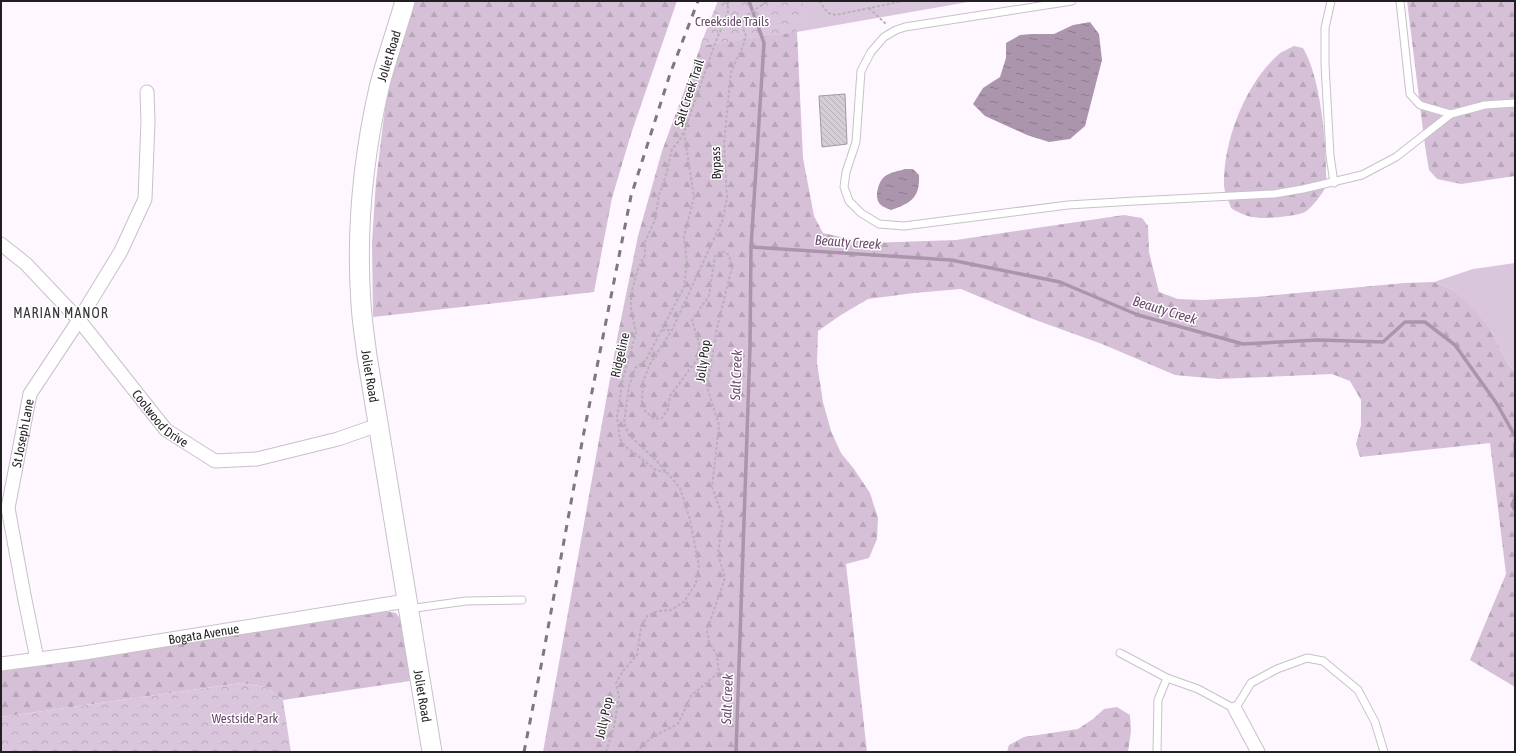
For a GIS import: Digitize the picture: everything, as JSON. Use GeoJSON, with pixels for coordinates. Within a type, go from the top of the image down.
{"type":"FeatureCollection","features":[{"type":"Feature","properties":{"kind":"main road","name":"Joliet Road"},"geometry":{"type":"LineString","coordinates":[[405,1],[379,88],[363,191],[360,245],[361,304],[367,356],[432,752]]}},
{"type":"Feature","properties":{"kind":"street","name":"St Joseph Lane"},"geometry":{"type":"LineString","coordinates":[[37,659],[8,508],[30,394],[79,320],[121,251],[145,199],[148,121],[147,92]]}},
{"type":"Feature","properties":{"kind":"street","name":"Coolwood Drive"},"geometry":{"type":"LineString","coordinates":[[1,244],[26,264],[79,320],[166,430],[215,461],[257,459],[338,438],[378,425]]}},
{"type":"Feature","properties":{"kind":"street","name":"Bogata Avenue"},"geometry":{"type":"LineString","coordinates":[[1,664],[407,605]]}},
{"type":"Feature","properties":{"kind":"street"},"geometry":{"type":"LineString","coordinates":[[1235,709],[1258,752]]}},
{"type":"Feature","properties":{"kind":"lane"},"geometry":{"type":"LineString","coordinates":[[1072,1],[925,23],[896,30],[884,37],[872,52],[861,71],[856,142],[846,172],[844,187],[849,201],[861,213],[879,224],[904,226],[1068,205],[1274,194],[1334,183],[1362,175],[1396,157],[1451,114],[1485,105],[1515,103]]}},
{"type":"Feature","properties":{"kind":"lane"},"geometry":{"type":"LineString","coordinates":[[1331,1],[1325,28],[1325,64],[1330,156],[1334,183]]}},
{"type":"Feature","properties":{"kind":"lane"},"geometry":{"type":"LineString","coordinates":[[1400,1],[1410,94],[1420,105],[1451,114]]}},
{"type":"Feature","properties":{"kind":"lane"},"geometry":{"type":"LineString","coordinates":[[407,605],[466,601],[522,600]]}},
{"type":"Feature","properties":{"kind":"lane"},"geometry":{"type":"LineString","coordinates":[[1120,653],[1167,678],[1198,689],[1235,709],[1251,683],[1277,669],[1307,658],[1323,662],[1358,690],[1375,722],[1384,752]]}},
{"type":"Feature","properties":{"kind":"lane"},"geometry":{"type":"LineString","coordinates":[[1157,752],[1158,700],[1167,678]]}},
{"type":"Feature","properties":{"kind":"path","name":"Salt Creek Trail"},"geometry":{"type":"LineString","coordinates":[[662,330],[684,287],[687,264],[684,237],[694,197],[684,132],[716,41],[728,12],[728,1]]}},
{"type":"Feature","properties":{"kind":"path","name":"Bypass"},"geometry":{"type":"LineString","coordinates":[[672,330],[723,219],[727,197],[724,143],[731,72],[746,36],[741,23],[744,17],[768,1]]}},
{"type":"Feature","properties":{"kind":"path"},"geometry":{"type":"LineString","coordinates":[[819,1],[828,13],[836,15],[903,1]]}},
{"type":"Feature","properties":{"kind":"path"},"geometry":{"type":"LineString","coordinates":[[869,8],[886,24],[896,30]]}},
{"type":"Feature","properties":{"kind":"path","name":"Ridgeline"},"geometry":{"type":"LineString","coordinates":[[667,472],[656,470],[625,446],[620,439],[617,417],[623,378],[636,334],[630,294],[638,269],[645,256],[645,242],[655,220],[659,195],[667,172],[672,148],[679,141],[684,132]]}},
{"type":"Feature","properties":{"kind":"path","name":"Jolly Pop"},"geometry":{"type":"LineString","coordinates":[[636,752],[652,737],[678,724],[691,696],[719,672],[717,655],[709,642],[707,630],[725,578],[718,554],[723,517],[712,487],[719,425],[707,387],[717,328],[732,267],[729,256],[721,251],[715,256],[710,296],[692,320],[699,343],[698,358],[670,396],[668,409],[662,418],[654,419],[645,411],[642,402],[643,381],[650,364],[672,330]]}},
{"type":"Feature","properties":{"kind":"path"},"geometry":{"type":"LineString","coordinates":[[662,330],[672,330]]}},
{"type":"Feature","properties":{"kind":"path","name":"Jolly Pop"},"geometry":{"type":"LineString","coordinates":[[606,752],[614,726],[619,696],[616,682],[623,671],[637,655],[641,628],[647,616],[658,611],[671,610],[684,602],[696,583],[699,566],[690,520],[680,488],[656,460],[629,435],[624,423],[629,386],[635,368],[646,360],[662,330]]}},
{"type":"Feature","properties":{"kind":"green space"},"geometry":{"type":"Polygon","coordinates":[[[415,1],[677,1],[631,134],[612,198],[594,292],[373,317],[372,242],[376,181],[388,84],[398,49],[415,1]]]}},
{"type":"Feature","properties":{"kind":"green space"},"geometry":{"type":"Polygon","coordinates":[[[718,1],[804,1],[797,32],[803,158],[814,216],[823,233],[868,243],[956,240],[1124,215],[1142,218],[1148,226],[1149,252],[1159,292],[1178,299],[1203,300],[1255,297],[1404,283],[1434,282],[1451,289],[1476,311],[1492,333],[1508,364],[1515,371],[1515,687],[1470,660],[1506,574],[1490,443],[1360,457],[1356,444],[1361,425],[1361,400],[1350,381],[1332,374],[1218,379],[1175,375],[1102,344],[1030,318],[961,289],[868,299],[818,331],[817,363],[823,402],[831,431],[841,453],[870,493],[878,518],[877,539],[869,558],[846,564],[867,752],[543,752],[618,334],[638,236],[662,151],[718,1]]]}},
{"type":"Feature","properties":{"kind":"green space","name":"Creekside Trails"},"geometry":{"type":"Polygon","coordinates":[[[718,1],[804,1],[797,32],[700,46],[718,1]]]}},
{"type":"Feature","properties":{"kind":"green space"},"geometry":{"type":"Polygon","coordinates":[[[804,1],[974,1],[797,32],[804,1]]]}},
{"type":"Feature","properties":{"kind":"green space"},"geometry":{"type":"Polygon","coordinates":[[[1407,1],[1515,1],[1515,176],[1461,184],[1437,179],[1429,170],[1407,1]]]}},
{"type":"Feature","properties":{"kind":"green space"},"geometry":{"type":"Polygon","coordinates":[[[1294,46],[1303,48],[1314,74],[1318,91],[1325,142],[1326,186],[1311,208],[1305,212],[1274,218],[1249,216],[1237,212],[1231,208],[1226,194],[1224,188],[1227,151],[1238,115],[1256,82],[1266,67],[1278,55],[1294,46]]]}},
{"type":"Feature","properties":{"kind":"green space"},"geometry":{"type":"Polygon","coordinates":[[[1515,263],[1515,371],[1508,364],[1492,333],[1451,289],[1434,282],[1473,269],[1515,263]]]}},
{"type":"Feature","properties":{"kind":"green space"},"geometry":{"type":"Polygon","coordinates":[[[385,611],[396,613],[403,623],[410,681],[283,700],[266,687],[241,683],[1,717],[1,665],[385,611]]]}},
{"type":"Feature","properties":{"kind":"green space","name":"Westside Park"},"geometry":{"type":"Polygon","coordinates":[[[241,683],[266,687],[283,700],[291,752],[1,752],[1,717],[241,683]]]}},
{"type":"Feature","properties":{"kind":"green space"},"geometry":{"type":"Polygon","coordinates":[[[1117,707],[1130,715],[1131,731],[1128,752],[1007,752],[1009,745],[1024,737],[1078,729],[1093,719],[1104,709],[1117,707]]]}},
{"type":"Feature","properties":{"kind":"water"},"geometry":{"type":"Polygon","coordinates":[[[1090,22],[1099,34],[1102,60],[1085,126],[1070,139],[1049,142],[1027,135],[985,116],[973,104],[983,88],[1000,77],[1006,58],[1006,43],[1020,35],[1054,34],[1073,25],[1090,22]]]}},
{"type":"Feature","properties":{"kind":"water"},"geometry":{"type":"Polygon","coordinates":[[[905,169],[913,169],[919,175],[919,183],[916,194],[904,205],[891,210],[883,207],[877,198],[877,191],[881,181],[889,174],[905,169]]]}},
{"type":"Feature","properties":{"kind":"building"},"geometry":{"type":"Polygon","coordinates":[[[845,94],[847,144],[822,147],[819,96],[845,94]]]}},
{"type":"Feature","properties":{"kind":"waterway","name":"Salt Creek"},"geometry":{"type":"LineString","coordinates":[[736,752],[750,348],[751,247],[764,43],[749,1]]}},
{"type":"Feature","properties":{"kind":"waterway","name":"Beauty Creek"},"geometry":{"type":"LineString","coordinates":[[751,247],[951,260],[1060,282],[1138,315],[1243,344],[1318,340],[1383,342],[1405,322],[1425,322],[1455,345],[1497,404],[1515,436]]}},
{"type":"Feature","properties":{"kind":"waterway","name":"Beauty Creek"},"geometry":{"type":"LineString","coordinates":[[1515,444],[1515,457]]}},
{"type":"Feature","properties":{"kind":"waterway","name":"Beauty Creek"},"geometry":{"type":"LineString","coordinates":[[1515,498],[1512,505],[1515,510]]}},
{"type":"Feature","properties":{"kind":"railway"},"geometry":{"type":"LineString","coordinates":[[524,752],[583,437],[631,196],[670,74],[698,1]]}},
{"type":"Feature","properties":{"kind":"district","name":"MARIAN MANOR"},"geometry":{"type":"Point","coordinates":[61,313]}}]}
